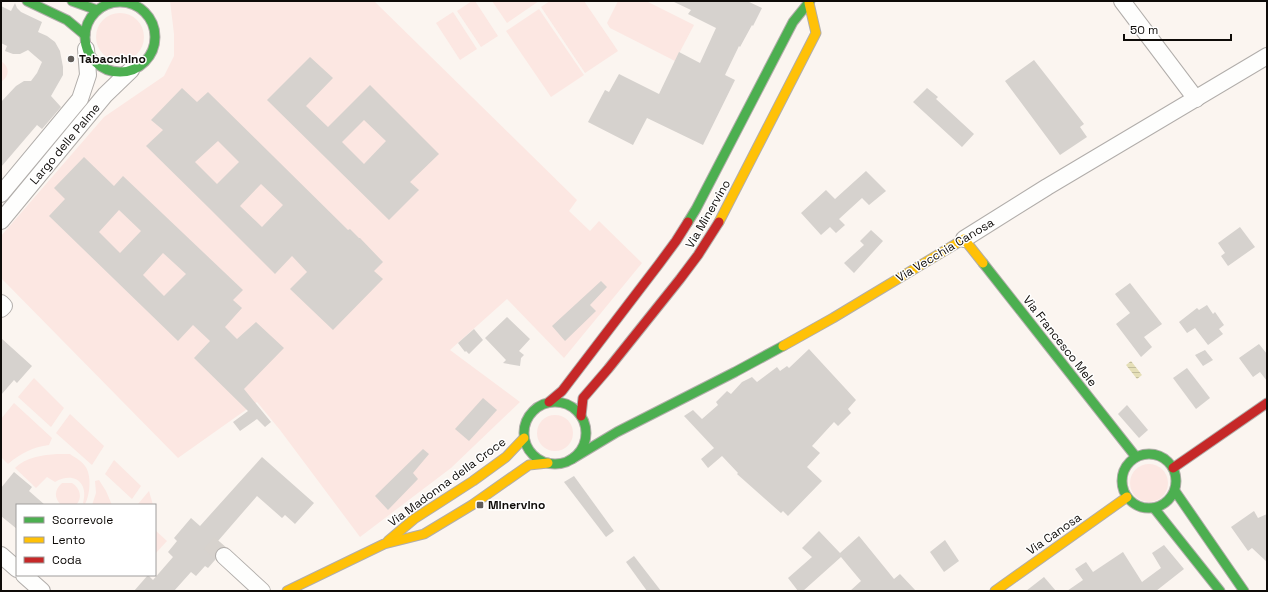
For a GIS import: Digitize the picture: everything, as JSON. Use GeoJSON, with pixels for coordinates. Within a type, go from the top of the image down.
{"type":"FeatureCollection","features":[{"type":"Feature","properties":{"kind":"main road"},"geometry":{"type":"LineString","coordinates":[[27,1],[67,20],[85,42],[92,58],[100,66],[109,71],[120,72],[131,70],[141,65],[149,58],[154,48],[155,37],[152,7]]}},
{"type":"Feature","properties":{"kind":"main road"},"geometry":{"type":"LineString","coordinates":[[72,1],[97,10]]}},
{"type":"Feature","properties":{"kind":"main road"},"geometry":{"type":"LineString","coordinates":[[85,42],[86,26],[90,18],[104,5],[113,2],[132,4],[141,9],[149,16],[154,26]]}},
{"type":"Feature","properties":{"kind":"main road","name":"Via Minervino"},"geometry":{"type":"LineString","coordinates":[[549,402],[562,391],[676,241],[696,209],[793,22],[809,2]]}},
{"type":"Feature","properties":{"kind":"main road","name":"Via Minervino"},"geometry":{"type":"LineString","coordinates":[[581,416],[583,398],[680,279],[698,255],[719,222],[816,33],[809,2]]}},
{"type":"Feature","properties":{"kind":"main road","name":"Via Vecchia Canosa"},"geometry":{"type":"LineString","coordinates":[[572,459],[617,432],[735,372],[833,318],[964,239]]}},
{"type":"Feature","properties":{"kind":"main road","name":"Via Francesco Mele"},"geometry":{"type":"LineString","coordinates":[[964,239],[1136,457]]}},
{"type":"Feature","properties":{"kind":"main road"},"geometry":{"type":"LineString","coordinates":[[549,402],[558,402],[567,404],[575,409],[581,416],[586,427],[586,436],[583,445],[572,459],[556,464],[548,463],[540,460],[532,454],[527,447],[524,438],[525,422],[529,415],[538,407],[549,402]]}},
{"type":"Feature","properties":{"kind":"main road"},"geometry":{"type":"LineString","coordinates":[[1174,468],[1267,403]]}},
{"type":"Feature","properties":{"kind":"main road","name":"Via Vecchia Canosa"},"geometry":{"type":"LineString","coordinates":[[586,427],[601,434],[617,432]]}},
{"type":"Feature","properties":{"kind":"main road","name":"Via Madonna della Croce"},"geometry":{"type":"LineString","coordinates":[[384,544],[414,519],[473,481],[506,456],[524,438]]}},
{"type":"Feature","properties":{"kind":"main road"},"geometry":{"type":"LineString","coordinates":[[1152,454],[1160,456],[1168,461],[1174,468],[1177,484],[1175,491],[1170,499],[1163,505],[1154,508],[1146,508],[1133,503],[1127,498],[1123,489],[1122,480],[1124,470],[1136,457],[1152,454]]}},
{"type":"Feature","properties":{"kind":"main road","name":"Via Madonna della Croce"},"geometry":{"type":"LineString","coordinates":[[287,591],[384,544],[424,534],[472,505],[529,465],[548,463]]}},
{"type":"Feature","properties":{"kind":"main road"},"geometry":{"type":"LineString","coordinates":[[1175,491],[1244,591]]}},
{"type":"Feature","properties":{"kind":"main road","name":"Via Canosa"},"geometry":{"type":"LineString","coordinates":[[995,591],[1127,498]]}},
{"type":"Feature","properties":{"kind":"main road"},"geometry":{"type":"LineString","coordinates":[[1154,508],[1220,591]]}},
{"type":"Feature","properties":{"kind":"street"},"geometry":{"type":"LineString","coordinates":[[1122,1],[1196,99]]}},
{"type":"Feature","properties":{"kind":"street","name":"Largo delle Palme"},"geometry":{"type":"LineString","coordinates":[[1,194],[80,99],[88,75],[85,42]]}},
{"type":"Feature","properties":{"kind":"street","name":"Via Vecchia Canosa"},"geometry":{"type":"LineString","coordinates":[[964,239],[1047,187],[1267,56]]}},
{"type":"Feature","properties":{"kind":"street","name":"Largo delle Palme"},"geometry":{"type":"LineString","coordinates":[[1,221],[105,95],[131,70]]}},
{"type":"Feature","properties":{"kind":"street"},"geometry":{"type":"LineString","coordinates":[[1,303],[4,306],[1,309]]}},
{"type":"Feature","properties":{"kind":"street"},"geometry":{"type":"LineString","coordinates":[[1,555],[16,568]]}},
{"type":"Feature","properties":{"kind":"street"},"geometry":{"type":"LineString","coordinates":[[224,556],[262,591]]}},
{"type":"Feature","properties":{"kind":"street"},"geometry":{"type":"LineString","coordinates":[[25,576],[42,591]]}},
{"type":"Feature","properties":{"kind":"shaded area"},"geometry":{"type":"Polygon","coordinates":[[[170,1],[374,1],[577,200],[569,211],[590,231],[599,221],[642,263],[564,358],[507,299],[450,350],[520,402],[451,468],[360,537],[280,430],[257,402],[178,458],[1,278],[1,236],[104,117],[164,76],[174,56],[174,34],[170,1]]]}},
{"type":"Feature","properties":{"kind":"shaded area"},"geometry":{"type":"Polygon","coordinates":[[[472,1],[475,1],[498,36],[481,47],[457,11],[472,1]]]}},
{"type":"Feature","properties":{"kind":"shaded area"},"geometry":{"type":"Polygon","coordinates":[[[492,1],[539,1],[507,23],[492,1]]]}},
{"type":"Feature","properties":{"kind":"shaded area"},"geometry":{"type":"Polygon","coordinates":[[[550,1],[584,1],[618,51],[585,73],[541,7],[550,1]]]}},
{"type":"Feature","properties":{"kind":"shaded area"},"geometry":{"type":"Polygon","coordinates":[[[618,1],[646,1],[694,25],[675,61],[610,28],[607,23],[618,1]]]}},
{"type":"Feature","properties":{"kind":"shaded area"},"geometry":{"type":"Polygon","coordinates":[[[539,9],[584,75],[551,97],[506,31],[539,9]]]}},
{"type":"Feature","properties":{"kind":"shaded area"},"geometry":{"type":"Polygon","coordinates":[[[453,12],[477,49],[460,60],[436,23],[453,12]]]}},
{"type":"Feature","properties":{"kind":"shaded area"},"geometry":{"type":"Polygon","coordinates":[[[115,13],[125,13],[134,17],[140,23],[143,28],[143,46],[134,57],[125,61],[115,61],[106,57],[100,51],[96,42],[96,32],[100,23],[106,17],[115,13]]]}},
{"type":"Feature","properties":{"kind":"shaded area"},"geometry":{"type":"Polygon","coordinates":[[[1,61],[6,66],[8,72],[4,80],[1,82],[1,61]]]}},
{"type":"Feature","properties":{"kind":"shaded area"},"geometry":{"type":"Polygon","coordinates":[[[1131,361],[1142,375],[1137,379],[1126,365],[1131,361]]]}},
{"type":"Feature","properties":{"kind":"shaded area"},"geometry":{"type":"Polygon","coordinates":[[[34,378],[64,408],[51,427],[18,397],[34,378]]]}},
{"type":"Feature","properties":{"kind":"shaded area"},"geometry":{"type":"Polygon","coordinates":[[[14,403],[52,438],[49,445],[27,451],[8,464],[1,457],[1,419],[14,403]]]}},
{"type":"Feature","properties":{"kind":"shaded area"},"geometry":{"type":"Polygon","coordinates":[[[70,414],[104,446],[92,465],[56,433],[70,414]]]}},
{"type":"Feature","properties":{"kind":"shaded area"},"geometry":{"type":"Polygon","coordinates":[[[559,415],[568,420],[572,426],[572,440],[568,446],[559,451],[551,451],[542,446],[538,440],[537,429],[542,420],[548,416],[559,415]]]}},
{"type":"Feature","properties":{"kind":"shaded area"},"geometry":{"type":"Polygon","coordinates":[[[57,454],[70,454],[82,462],[85,466],[89,474],[90,485],[85,504],[83,503],[84,490],[78,481],[68,478],[55,482],[47,477],[36,488],[15,468],[19,464],[29,459],[57,454]]]}},
{"type":"Feature","properties":{"kind":"shaded area"},"geometry":{"type":"Polygon","coordinates":[[[114,460],[141,486],[132,499],[105,474],[114,460]]]}},
{"type":"Feature","properties":{"kind":"shaded area"},"geometry":{"type":"Polygon","coordinates":[[[1145,464],[1153,464],[1163,469],[1167,476],[1167,490],[1163,497],[1153,502],[1145,502],[1135,497],[1133,494],[1130,487],[1130,479],[1135,469],[1138,467],[1145,464]]]}},
{"type":"Feature","properties":{"kind":"shaded area"},"geometry":{"type":"Polygon","coordinates":[[[99,480],[112,504],[92,504],[96,493],[95,481],[99,480]]]}},
{"type":"Feature","properties":{"kind":"shaded area"},"geometry":{"type":"Polygon","coordinates":[[[62,483],[72,483],[75,485],[80,493],[77,504],[60,504],[56,497],[56,491],[62,483]]]}},
{"type":"Feature","properties":{"kind":"shaded area"},"geometry":{"type":"Polygon","coordinates":[[[149,491],[153,504],[138,504],[149,491]]]}},
{"type":"Feature","properties":{"kind":"shaded area"},"geometry":{"type":"Polygon","coordinates":[[[156,531],[167,541],[156,553],[156,531]]]}},
{"type":"Feature","properties":{"kind":"building"},"geometry":{"type":"Polygon","coordinates":[[[672,1],[747,1],[762,8],[753,26],[752,25],[740,47],[739,46],[725,75],[735,80],[703,145],[647,118],[633,145],[588,122],[605,90],[609,92],[619,74],[659,94],[679,52],[700,63],[716,28],[688,14],[691,10],[672,1]]]}},
{"type":"Feature","properties":{"kind":"building"},"geometry":{"type":"Polygon","coordinates":[[[15,3],[21,12],[42,22],[38,32],[55,42],[60,51],[63,75],[51,96],[61,107],[42,129],[37,125],[1,167],[1,102],[16,86],[24,81],[31,81],[42,62],[28,50],[20,54],[13,54],[5,51],[7,46],[1,43],[1,6],[11,11],[15,3]]]}},
{"type":"Feature","properties":{"kind":"building"},"geometry":{"type":"Polygon","coordinates":[[[310,57],[333,78],[306,106],[328,127],[370,85],[439,154],[410,182],[419,190],[389,220],[267,100],[310,57]],[[364,120],[342,142],[364,164],[386,141],[364,120]]]}},
{"type":"Feature","properties":{"kind":"building"},"geometry":{"type":"Polygon","coordinates":[[[1034,60],[1084,124],[1080,127],[1087,137],[1060,155],[1005,81],[1034,60]]]}},
{"type":"Feature","properties":{"kind":"building"},"geometry":{"type":"Polygon","coordinates":[[[182,88],[197,102],[208,92],[348,230],[350,229],[360,238],[383,262],[374,271],[383,279],[333,330],[290,289],[307,272],[292,256],[275,274],[146,146],[163,130],[151,120],[182,88]],[[218,141],[195,162],[217,184],[239,162],[218,141]],[[261,184],[240,206],[262,227],[283,205],[261,184]]]}},
{"type":"Feature","properties":{"kind":"building"},"geometry":{"type":"Polygon","coordinates":[[[927,88],[938,97],[936,99],[974,134],[962,147],[913,102],[927,88]]]}},
{"type":"Feature","properties":{"kind":"building"},"geometry":{"type":"Polygon","coordinates":[[[84,157],[114,186],[123,176],[243,290],[233,300],[242,308],[225,327],[237,339],[256,322],[284,348],[244,389],[271,422],[265,427],[257,419],[240,431],[233,422],[248,411],[194,358],[210,341],[193,325],[178,341],[49,216],[65,199],[54,188],[84,157]],[[119,210],[99,232],[120,253],[141,231],[119,210]],[[163,253],[143,275],[164,296],[186,274],[163,253]]]}},
{"type":"Feature","properties":{"kind":"building"},"geometry":{"type":"Polygon","coordinates":[[[866,171],[886,191],[869,205],[862,198],[839,219],[845,225],[836,233],[830,227],[821,235],[801,213],[826,190],[835,199],[866,171]]]}},
{"type":"Feature","properties":{"kind":"building"},"geometry":{"type":"Polygon","coordinates":[[[1240,227],[1255,247],[1228,266],[1221,256],[1225,253],[1218,243],[1240,227]]]}},
{"type":"Feature","properties":{"kind":"building"},"geometry":{"type":"Polygon","coordinates":[[[871,230],[883,241],[854,273],[844,263],[864,245],[860,241],[871,230]]]}},
{"type":"Feature","properties":{"kind":"building"},"geometry":{"type":"Polygon","coordinates":[[[601,281],[607,287],[590,305],[596,311],[565,341],[552,326],[601,281]]]}},
{"type":"Feature","properties":{"kind":"building"},"geometry":{"type":"Polygon","coordinates":[[[1130,283],[1162,324],[1144,337],[1152,347],[1141,357],[1116,324],[1130,313],[1115,294],[1130,283]]]}},
{"type":"Feature","properties":{"kind":"building"},"geometry":{"type":"Polygon","coordinates":[[[1207,305],[1213,314],[1215,312],[1224,325],[1219,329],[1223,334],[1208,345],[1195,328],[1187,333],[1179,322],[1197,308],[1199,310],[1207,305]]]}},
{"type":"Feature","properties":{"kind":"building"},"geometry":{"type":"Polygon","coordinates":[[[507,317],[530,339],[519,351],[524,355],[521,358],[520,366],[503,363],[506,360],[485,338],[507,317]]]}},
{"type":"Feature","properties":{"kind":"building"},"geometry":{"type":"Polygon","coordinates":[[[474,329],[483,340],[469,354],[466,351],[465,352],[458,343],[474,329]]]}},
{"type":"Feature","properties":{"kind":"building"},"geometry":{"type":"Polygon","coordinates":[[[1,338],[32,366],[17,383],[14,380],[1,395],[1,338]]]}},
{"type":"Feature","properties":{"kind":"building"},"geometry":{"type":"Polygon","coordinates":[[[1259,344],[1267,354],[1267,381],[1260,372],[1253,377],[1239,358],[1259,344]]]}},
{"type":"Feature","properties":{"kind":"building"},"geometry":{"type":"Polygon","coordinates":[[[809,349],[856,400],[848,409],[851,413],[838,426],[834,422],[812,446],[820,453],[807,467],[822,481],[788,516],[783,511],[781,513],[737,474],[738,473],[722,456],[708,468],[701,459],[714,448],[684,416],[693,410],[702,419],[718,405],[716,402],[727,391],[731,394],[742,382],[752,377],[757,382],[777,367],[780,371],[787,366],[789,368],[809,349]]]}},
{"type":"Feature","properties":{"kind":"building"},"geometry":{"type":"Polygon","coordinates":[[[1205,350],[1213,360],[1203,366],[1195,355],[1205,350]]]}},
{"type":"Feature","properties":{"kind":"building"},"geometry":{"type":"Polygon","coordinates":[[[1187,368],[1210,398],[1196,409],[1173,378],[1187,368]]]}},
{"type":"Feature","properties":{"kind":"building"},"geometry":{"type":"Polygon","coordinates":[[[483,398],[497,410],[469,441],[455,429],[483,398]]]}},
{"type":"Feature","properties":{"kind":"building"},"geometry":{"type":"Polygon","coordinates":[[[1127,405],[1148,430],[1139,438],[1118,414],[1127,405]]]}},
{"type":"Feature","properties":{"kind":"building"},"geometry":{"type":"Polygon","coordinates":[[[423,449],[429,454],[413,473],[418,479],[388,510],[375,496],[423,449]]]}},
{"type":"Feature","properties":{"kind":"building"},"geometry":{"type":"Polygon","coordinates":[[[262,457],[314,503],[295,524],[285,515],[282,518],[257,496],[218,541],[224,547],[217,550],[215,560],[208,568],[205,566],[196,576],[191,572],[174,591],[134,591],[147,576],[153,580],[173,557],[168,552],[177,541],[174,538],[191,518],[200,526],[262,457]]]}},
{"type":"Feature","properties":{"kind":"building"},"geometry":{"type":"Polygon","coordinates":[[[14,472],[32,487],[29,491],[44,504],[16,504],[16,528],[1,516],[1,488],[14,472]]]}},
{"type":"Feature","properties":{"kind":"building"},"geometry":{"type":"Polygon","coordinates":[[[574,476],[614,531],[606,537],[564,482],[574,476]]]}},
{"type":"Feature","properties":{"kind":"building"},"geometry":{"type":"Polygon","coordinates":[[[1254,511],[1258,518],[1267,514],[1267,562],[1252,548],[1248,551],[1231,527],[1254,511]]]}},
{"type":"Feature","properties":{"kind":"building"},"geometry":{"type":"Polygon","coordinates":[[[819,531],[840,553],[859,536],[894,579],[900,574],[916,591],[850,591],[861,581],[841,557],[803,591],[798,591],[788,578],[812,557],[802,548],[819,531]]]}},
{"type":"Feature","properties":{"kind":"building"},"geometry":{"type":"Polygon","coordinates":[[[945,540],[959,561],[944,572],[930,552],[945,540]]]}},
{"type":"Feature","properties":{"kind":"building"},"geometry":{"type":"Polygon","coordinates":[[[1164,545],[1184,569],[1156,591],[1067,591],[1083,580],[1075,569],[1086,562],[1093,572],[1123,552],[1142,582],[1161,568],[1152,553],[1164,545]]]}},
{"type":"Feature","properties":{"kind":"building"},"geometry":{"type":"Polygon","coordinates":[[[634,556],[661,591],[647,591],[626,562],[634,556]]]}},
{"type":"Feature","properties":{"kind":"building"},"geometry":{"type":"Polygon","coordinates":[[[1044,577],[1056,591],[1026,591],[1044,577]]]}},
{"type":"Feature","properties":{"kind":"tunnel"},"geometry":{"type":"LineString","coordinates":[[209,543],[224,556]]}},
{"type":"Feature","properties":{"kind":"traffic: fast"},"geometry":{"type":"LineString","coordinates":[[27,1],[67,20],[85,35]]}},
{"type":"Feature","properties":{"kind":"traffic: fast"},"geometry":{"type":"LineString","coordinates":[[72,1],[97,10]]}},
{"type":"Feature","properties":{"kind":"traffic: fast"},"geometry":{"type":"LineString","coordinates":[[688,222],[793,22],[810,1]]}},
{"type":"Feature","properties":{"kind":"traffic: fast"},"geometry":{"type":"LineString","coordinates":[[120,2],[133,5],[145,12],[152,24],[155,37],[152,50],[145,62],[133,69],[120,72],[107,69],[95,62],[88,50],[85,37],[88,24],[95,12],[107,5],[120,2]]}},
{"type":"Feature","properties":{"kind":"traffic: fast"},"geometry":{"type":"LineString","coordinates":[[983,263],[1136,457]]}},
{"type":"Feature","properties":{"kind":"traffic: fast"},"geometry":{"type":"LineString","coordinates":[[572,459],[617,432],[783,346]]}},
{"type":"Feature","properties":{"kind":"traffic: fast"},"geometry":{"type":"LineString","coordinates":[[555,402],[567,404],[577,411],[584,421],[586,433],[584,445],[577,455],[567,462],[555,464],[543,462],[533,455],[526,445],[524,433],[526,421],[533,411],[543,404],[555,402]]}},
{"type":"Feature","properties":{"kind":"traffic: fast"},"geometry":{"type":"LineString","coordinates":[[1144,454],[1154,454],[1164,458],[1172,466],[1176,476],[1176,481],[1176,486],[1172,496],[1164,504],[1154,508],[1144,508],[1134,504],[1126,496],[1122,486],[1122,476],[1126,466],[1134,458],[1144,454]]}},
{"type":"Feature","properties":{"kind":"traffic: fast"},"geometry":{"type":"LineString","coordinates":[[1175,491],[1244,591]]}},
{"type":"Feature","properties":{"kind":"traffic: fast"},"geometry":{"type":"LineString","coordinates":[[1154,508],[1220,591]]}},
{"type":"Feature","properties":{"kind":"traffic: slow"},"geometry":{"type":"LineString","coordinates":[[719,222],[816,33],[809,3]]}},
{"type":"Feature","properties":{"kind":"traffic: slow"},"geometry":{"type":"LineString","coordinates":[[783,346],[833,318],[964,239],[983,263]]}},
{"type":"Feature","properties":{"kind":"traffic: slow"},"geometry":{"type":"LineString","coordinates":[[388,541],[414,519],[473,481],[506,457],[524,438]]}},
{"type":"Feature","properties":{"kind":"traffic: slow"},"geometry":{"type":"LineString","coordinates":[[287,591],[384,544],[424,534],[472,505],[529,465],[548,463]]}},
{"type":"Feature","properties":{"kind":"traffic: slow"},"geometry":{"type":"LineString","coordinates":[[995,591],[1127,497]]}},
{"type":"Feature","properties":{"kind":"traffic: jam"},"geometry":{"type":"LineString","coordinates":[[549,402],[562,391],[659,264],[688,222]]}},
{"type":"Feature","properties":{"kind":"traffic: jam"},"geometry":{"type":"LineString","coordinates":[[581,416],[583,398],[680,279],[698,255],[719,222]]}},
{"type":"Feature","properties":{"kind":"traffic: jam"},"geometry":{"type":"LineString","coordinates":[[1173,468],[1267,403]]}},
{"type":"Feature","properties":{"kind":"place","name":"Tabacchino"},"geometry":{"type":"Point","coordinates":[71,59]}},
{"type":"Feature","properties":{"kind":"place","name":"Minervino"},"geometry":{"type":"Point","coordinates":[480,505]}}]}
